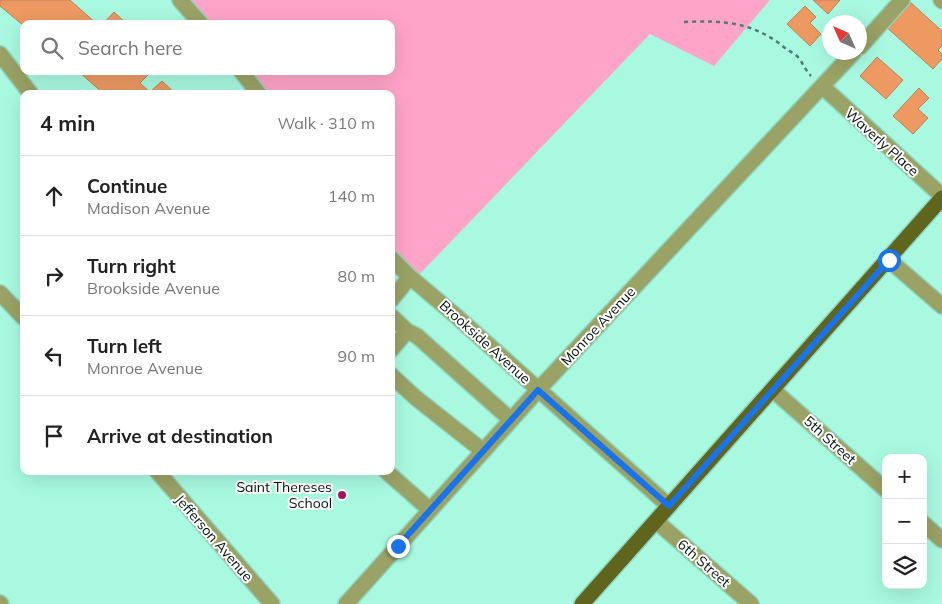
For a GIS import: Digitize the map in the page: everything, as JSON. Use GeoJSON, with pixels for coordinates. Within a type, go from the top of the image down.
{"type":"FeatureCollection","features":[{"type":"Feature","properties":{"kind":"main road"},"geometry":{"type":"LineString","coordinates":[[582,604],[889,260],[942,197]]}},
{"type":"Feature","properties":{"kind":"street"},"geometry":{"type":"LineString","coordinates":[[180,0],[198,20]]}},
{"type":"Feature","properties":{"kind":"street"},"geometry":{"type":"LineString","coordinates":[[867,39],[902,0]]}},
{"type":"Feature","properties":{"kind":"street"},"geometry":{"type":"LineString","coordinates":[[0,54],[29,90]]}},
{"type":"Feature","properties":{"kind":"street","name":"Monroe Avenue"},"geometry":{"type":"LineString","coordinates":[[346,604],[538,390],[847,60]]}},
{"type":"Feature","properties":{"kind":"street"},"geometry":{"type":"LineString","coordinates":[[244,75],[256,90]]}},
{"type":"Feature","properties":{"kind":"street","name":"Waverly Place"},"geometry":{"type":"LineString","coordinates":[[823,87],[942,197]]}},
{"type":"Feature","properties":{"kind":"street"},"geometry":{"type":"LineString","coordinates":[[889,260],[942,306]]}},
{"type":"Feature","properties":{"kind":"street","name":"Brookside Avenue"},"geometry":{"type":"LineString","coordinates":[[395,262],[669,506]]}},
{"type":"Feature","properties":{"kind":"street"},"geometry":{"type":"LineString","coordinates":[[395,295],[410,277]]}},
{"type":"Feature","properties":{"kind":"street"},"geometry":{"type":"LineString","coordinates":[[0,293],[20,314]]}},
{"type":"Feature","properties":{"kind":"street"},"geometry":{"type":"LineString","coordinates":[[395,320],[407,331],[417,336],[511,420]]}},
{"type":"Feature","properties":{"kind":"street"},"geometry":{"type":"LineString","coordinates":[[395,345],[407,331]]}},
{"type":"Feature","properties":{"kind":"street"},"geometry":{"type":"LineString","coordinates":[[395,379],[416,398],[483,451]]}},
{"type":"Feature","properties":{"kind":"street","name":"5th Street"},"geometry":{"type":"LineString","coordinates":[[773,390],[882,486]]}},
{"type":"Feature","properties":{"kind":"street","name":"Jefferson Avenue"},"geometry":{"type":"LineString","coordinates":[[160,475],[272,604]]}},
{"type":"Feature","properties":{"kind":"street"},"geometry":{"type":"LineString","coordinates":[[391,475],[430,510]]}},
{"type":"Feature","properties":{"kind":"street","name":"6th Street"},"geometry":{"type":"LineString","coordinates":[[656,521],[751,604]]}},
{"type":"Feature","properties":{"kind":"street"},"geometry":{"type":"LineString","coordinates":[[927,527],[942,540]]}},
{"type":"Feature","properties":{"kind":"path"},"geometry":{"type":"LineString","coordinates":[[684,22],[707,21],[741,24],[759,30],[775,38],[797,57],[804,70],[823,87]]}},
{"type":"Feature","properties":{"kind":"shaded area"},"geometry":{"type":"Polygon","coordinates":[[[177,0],[770,0],[714,66],[650,34],[416,278],[395,253],[395,90],[255,90],[241,75],[395,75],[395,20],[194,20],[177,0]]]}},
{"type":"Feature","properties":{"kind":"building"},"geometry":{"type":"Polygon","coordinates":[[[0,0],[70,0],[92,20],[20,20],[20,23],[0,6],[0,0]]]}},
{"type":"Feature","properties":{"kind":"building"},"geometry":{"type":"Polygon","coordinates":[[[813,0],[840,0],[828,14],[813,0]]]}},
{"type":"Feature","properties":{"kind":"building"},"geometry":{"type":"Polygon","coordinates":[[[909,1],[942,31],[942,46],[938,50],[942,54],[942,59],[933,69],[885,26],[909,1]]]}},
{"type":"Feature","properties":{"kind":"building"},"geometry":{"type":"Polygon","coordinates":[[[805,6],[816,17],[810,23],[821,34],[810,46],[787,24],[805,6]]]}},
{"type":"Feature","properties":{"kind":"building"},"geometry":{"type":"Polygon","coordinates":[[[114,12],[123,20],[107,20],[114,12]]]}},
{"type":"Feature","properties":{"kind":"building"},"geometry":{"type":"Polygon","coordinates":[[[877,57],[903,80],[886,99],[860,76],[877,57]]]}},
{"type":"Feature","properties":{"kind":"building"},"geometry":{"type":"Polygon","coordinates":[[[83,75],[148,75],[140,83],[148,90],[99,90],[83,75]]]}},
{"type":"Feature","properties":{"kind":"building"},"geometry":{"type":"Polygon","coordinates":[[[162,81],[172,90],[152,90],[162,81]]]}},
{"type":"Feature","properties":{"kind":"building"},"geometry":{"type":"Polygon","coordinates":[[[919,88],[929,98],[918,109],[928,118],[913,134],[893,116],[919,88]]]}},
{"type":"Feature","properties":{"kind":"place","name":"Saint Thereses School"},"geometry":{"type":"Point","coordinates":[342,495]}},
{"type":"Feature","properties":{"kind":"route"},"geometry":{"type":"LineString","coordinates":[[398,546],[538,390],[669,506],[889,260]]}}]}
